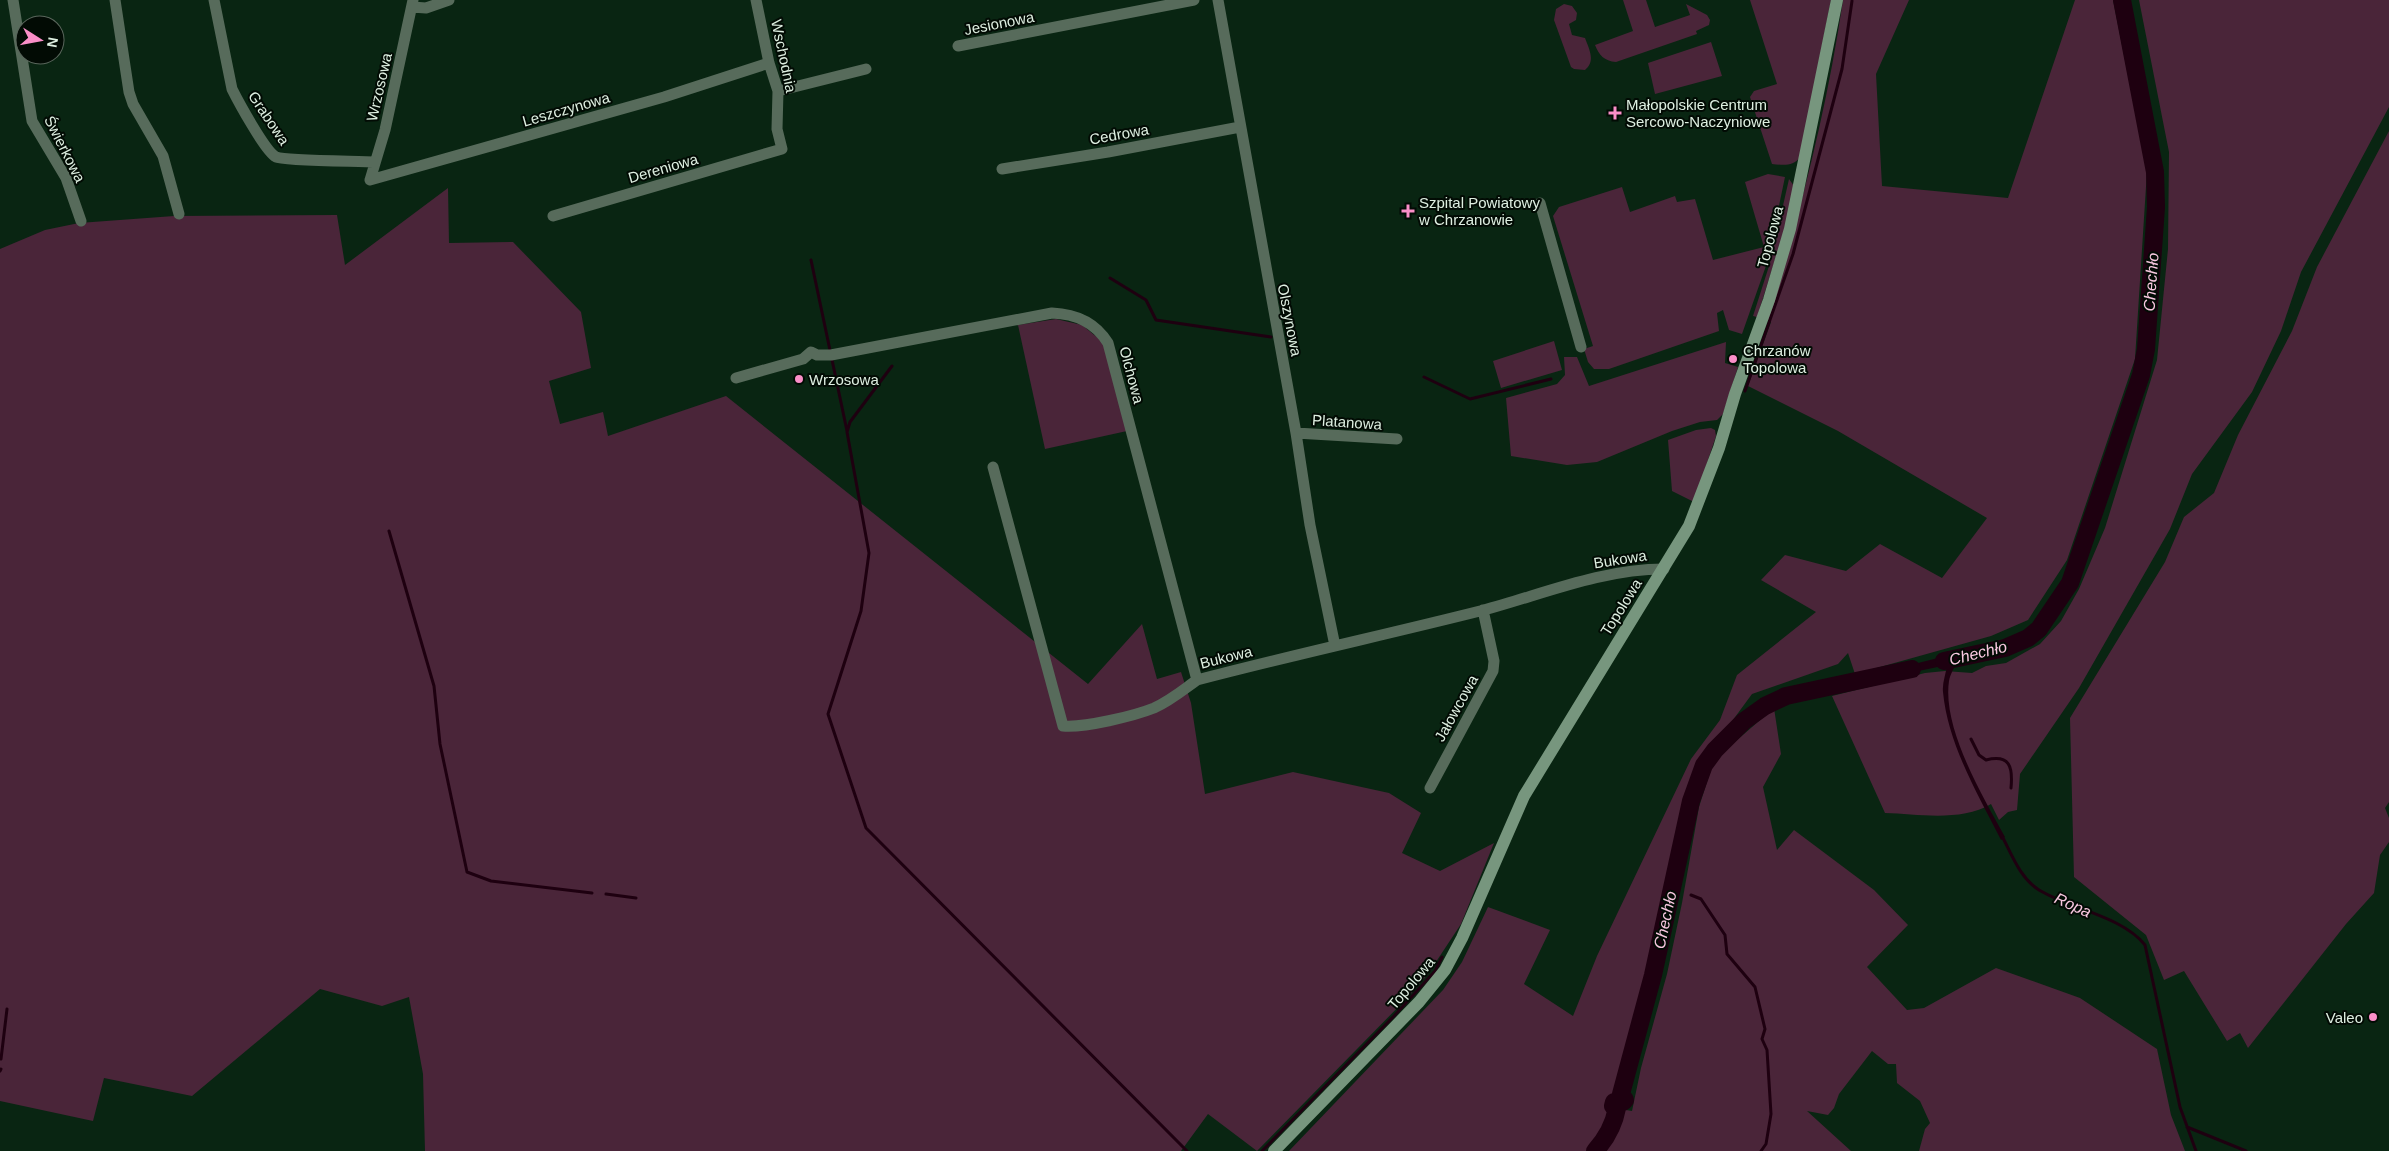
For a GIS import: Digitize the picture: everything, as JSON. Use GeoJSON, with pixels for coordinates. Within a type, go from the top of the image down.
{"type":"FeatureCollection","features":[{"type":"Feature","properties":{"kind":"street","name":"Świerkowa"},"geometry":{"type":"LineString","coordinates":[[12,0],[32,121],[66,178],[80,221]]}},
{"type":"Feature","properties":{"kind":"street"},"geometry":{"type":"LineString","coordinates":[[115,0],[131,98],[163,156],[179,214]]}},
{"type":"Feature","properties":{"kind":"street","name":"Grabowa"},"geometry":{"type":"LineString","coordinates":[[214,0],[232,89],[273,154],[289,159],[376,162]]}},
{"type":"Feature","properties":{"kind":"street"},"geometry":{"type":"LineString","coordinates":[[412,4],[426,8],[449,0]]}},
{"type":"Feature","properties":{"kind":"street","name":"Wschodnia"},"geometry":{"type":"LineString","coordinates":[[756,0],[769,63],[778,91],[777,129],[782,149]]}},
{"type":"Feature","properties":{"kind":"street","name":"Jesionowa"},"geometry":{"type":"LineString","coordinates":[[958,46],[1194,0]]}},
{"type":"Feature","properties":{"kind":"street","name":"Olszynowa"},"geometry":{"type":"LineString","coordinates":[[1218,0],[1296,433],[1310,525],[1335,646]]}},
{"type":"Feature","properties":{"kind":"street","name":"Topolowa"},"geometry":{"type":"LineString","coordinates":[[1274,1151],[1418,1002],[1445,970],[1462,938],[1524,796],[1664,568],[1698,504],[1769,300],[1790,230],[1838,0]]}},
{"type":"Feature","properties":{"kind":"street","name":"Wrzosowa"},"geometry":{"type":"LineString","coordinates":[[370,180],[398,74],[412,4]]}},
{"type":"Feature","properties":{"kind":"street","name":"Leszczynowa"},"geometry":{"type":"LineString","coordinates":[[370,180],[664,97],[769,63]]}},
{"type":"Feature","properties":{"kind":"street"},"geometry":{"type":"LineString","coordinates":[[778,91],[866,69]]}},
{"type":"Feature","properties":{"kind":"street","name":"Cedrowa"},"geometry":{"type":"LineString","coordinates":[[1002,168],[1108,152],[1240,127]]}},
{"type":"Feature","properties":{"kind":"street","name":"Dereniowa"},"geometry":{"type":"LineString","coordinates":[[552,216],[782,149]]}},
{"type":"Feature","properties":{"kind":"street"},"geometry":{"type":"LineString","coordinates":[[1540,203],[1581,347]]}},
{"type":"Feature","properties":{"kind":"street","name":"Olchowa"},"geometry":{"type":"LineString","coordinates":[[736,378],[802,359],[811,352],[817,355],[830,355],[1052,312],[1074,316],[1096,326],[1108,343],[1197,680]]}},
{"type":"Feature","properties":{"kind":"street","name":"Platanowa"},"geometry":{"type":"LineString","coordinates":[[1296,433],[1397,440]]}},
{"type":"Feature","properties":{"kind":"street","name":"Bukowa"},"geometry":{"type":"LineString","coordinates":[[993,467],[1063,726],[1077,727],[1153,708],[1167,701],[1197,680],[1483,610],[1582,581],[1664,568]]}},
{"type":"Feature","properties":{"kind":"street","name":"Jałowcowa"},"geometry":{"type":"LineString","coordinates":[[1430,788],[1493,671],[1494,661],[1483,610]]}},
{"type":"Feature","properties":{"kind":"shaded area"},"geometry":{"type":"Polygon","coordinates":[[[1623,0],[1646,0],[1655,27],[1690,15],[1686,4],[1707,15],[1710,20],[1709,25],[1696,31],[1697,34],[1616,62],[1608,60],[1602,57],[1595,45],[1633,31],[1623,0]]]}},
{"type":"Feature","properties":{"kind":"shaded area"},"geometry":{"type":"Polygon","coordinates":[[[1750,0],[1831,0],[1800,157],[1791,164],[1772,164],[1750,97],[1754,91],[1777,84],[1750,0]]]}},
{"type":"Feature","properties":{"kind":"shaded area"},"geometry":{"type":"Polygon","coordinates":[[[1843,0],[1909,0],[1876,74],[1882,186],[2008,198],[2075,0],[2113,0],[2147,171],[2135,359],[2067,560],[2028,620],[1991,636],[1855,674],[1848,653],[1838,664],[1752,694],[1697,769],[1686,803],[1652,963],[1610,1124],[1601,1141],[1592,1151],[1289,1151],[1443,990],[1462,962],[1488,907],[1550,930],[1524,984],[1573,1016],[1597,956],[1691,759],[1720,720],[1737,675],[1816,612],[1761,580],[1785,555],[1846,571],[1880,544],[1942,578],[1987,518],[1838,431],[1748,386],[1771,322],[1767,319],[1791,241],[1821,121],[1843,0]]]}},
{"type":"Feature","properties":{"kind":"shaded area"},"geometry":{"type":"Polygon","coordinates":[[[2139,0],[2389,0],[2389,107],[2301,272],[2281,331],[2252,392],[2192,474],[2170,529],[2079,688],[2020,774],[2017,810],[2008,812],[1999,820],[1991,804],[1979,810],[1953,815],[1885,813],[1832,696],[1925,673],[1945,671],[1972,673],[1986,666],[2006,663],[2040,644],[2061,621],[2079,589],[2105,528],[2157,360],[2168,249],[2169,152],[2139,0]]]}},
{"type":"Feature","properties":{"kind":"shaded area"},"geometry":{"type":"Polygon","coordinates":[[[1564,4],[1572,6],[1577,13],[1576,20],[1569,24],[1572,35],[1585,38],[1590,51],[1590,63],[1585,70],[1571,67],[1554,20],[1556,9],[1564,4]]]}},
{"type":"Feature","properties":{"kind":"shaded area"},"geometry":{"type":"Polygon","coordinates":[[[1711,42],[1722,76],[1655,94],[1648,63],[1711,42]]]}},
{"type":"Feature","properties":{"kind":"shaded area"},"geometry":{"type":"Polygon","coordinates":[[[2389,131],[2389,802],[2385,808],[2389,818],[2389,842],[2380,855],[2374,893],[2346,924],[2248,1048],[2240,1033],[2227,1041],[2184,971],[2164,980],[2146,935],[2074,877],[2070,718],[2165,562],[2184,517],[2214,493],[2238,435],[2292,331],[2317,267],[2389,131]]]}},
{"type":"Feature","properties":{"kind":"shaded area"},"geometry":{"type":"Polygon","coordinates":[[[1768,174],[1785,177],[1767,263],[1742,334],[1729,330],[1723,310],[1717,313],[1719,331],[1609,369],[1594,369],[1588,362],[1584,349],[1593,346],[1553,216],[1559,207],[1622,187],[1630,212],[1675,196],[1677,202],[1695,199],[1713,260],[1764,247],[1745,182],[1768,174]]]}},
{"type":"Feature","properties":{"kind":"shaded area"},"geometry":{"type":"Polygon","coordinates":[[[1789,179],[1794,186],[1785,228],[1757,317],[1753,316],[1770,263],[1789,179]]]}},
{"type":"Feature","properties":{"kind":"shaded area"},"geometry":{"type":"Polygon","coordinates":[[[448,188],[449,243],[513,242],[581,312],[591,368],[549,381],[560,424],[603,412],[608,436],[726,396],[1088,684],[1142,624],[1157,679],[1181,672],[1191,703],[1205,794],[1293,772],[1389,793],[1421,813],[1402,853],[1440,871],[1494,843],[1461,924],[1428,974],[1408,997],[1257,1151],[1208,1114],[1181,1151],[425,1151],[423,1074],[409,997],[382,1006],[320,989],[192,1096],[104,1078],[93,1121],[0,1101],[0,249],[45,230],[79,223],[174,216],[337,215],[345,265],[448,188]]]}},
{"type":"Feature","properties":{"kind":"shaded area"},"geometry":{"type":"Polygon","coordinates":[[[1056,319],[1082,325],[1104,343],[1127,431],[1045,449],[1018,325],[1056,319]]]}},
{"type":"Feature","properties":{"kind":"shaded area"},"geometry":{"type":"Polygon","coordinates":[[[1554,341],[1562,370],[1501,388],[1493,361],[1554,341]]]}},
{"type":"Feature","properties":{"kind":"shaded area"},"geometry":{"type":"Polygon","coordinates":[[[1726,342],[1725,363],[1738,367],[1723,414],[1717,420],[1700,422],[1672,431],[1597,462],[1567,465],[1511,456],[1506,398],[1557,384],[1565,375],[1564,357],[1577,357],[1589,386],[1726,342]]]}},
{"type":"Feature","properties":{"kind":"shaded area"},"geometry":{"type":"Polygon","coordinates":[[[1711,428],[1715,430],[1716,436],[1694,502],[1672,491],[1668,440],[1696,430],[1711,428]]]}},
{"type":"Feature","properties":{"kind":"shaded area"},"geometry":{"type":"Polygon","coordinates":[[[1966,651],[1968,659],[1956,663],[1951,674],[1948,700],[1952,720],[1966,762],[2005,837],[2001,840],[1965,769],[1951,731],[1943,692],[1947,665],[1890,677],[1890,670],[1966,651]]]}},
{"type":"Feature","properties":{"kind":"shaded area"},"geometry":{"type":"Polygon","coordinates":[[[1774,708],[1781,754],[1763,787],[1777,850],[1794,830],[1874,890],[1908,925],[1867,967],[1907,1010],[1924,1008],[1996,968],[2080,998],[2157,1049],[2171,1115],[2185,1151],[1919,1151],[1925,1129],[1930,1123],[1920,1101],[1897,1083],[1896,1064],[1888,1064],[1872,1051],[1839,1094],[1834,1108],[1828,1115],[1807,1111],[1851,1151],[1599,1151],[1613,1131],[1620,1109],[1632,1111],[1641,1068],[1667,974],[1699,807],[1714,760],[1774,708]]]}},
{"type":"Feature","properties":{"kind":"waterway","name":"Chechło"},"geometry":{"type":"LineString","coordinates":[[1944,661],[2005,648],[2028,638],[2039,629],[2070,583],[2141,375],[2146,349],[2156,207],[2155,172],[2122,0]]}},
{"type":"Feature","properties":{"kind":"waterway"},"geometry":{"type":"LineString","coordinates":[[1745,391],[1793,254],[1842,69],[1852,1]]}},
{"type":"Feature","properties":{"kind":"waterway"},"geometry":{"type":"LineString","coordinates":[[811,260],[847,431]]}},
{"type":"Feature","properties":{"kind":"waterway"},"geometry":{"type":"LineString","coordinates":[[1110,278],[1146,300],[1156,320],[1271,337]]}},
{"type":"Feature","properties":{"kind":"waterway"},"geometry":{"type":"LineString","coordinates":[[892,366],[850,422],[847,432],[869,553],[861,611],[828,714],[866,828],[1187,1151]]}},
{"type":"Feature","properties":{"kind":"waterway"},"geometry":{"type":"LineString","coordinates":[[1424,377],[1470,399],[1551,379]]}},
{"type":"Feature","properties":{"kind":"waterway"},"geometry":{"type":"LineString","coordinates":[[389,531],[434,686],[440,744],[467,872],[491,881],[592,893]]}},
{"type":"Feature","properties":{"kind":"waterway","name":"Chechło"},"geometry":{"type":"LineString","coordinates":[[1595,1151],[1603,1141],[1614,1120],[1617,1108],[1613,1106],[1614,1102],[1623,1102],[1625,1100],[1621,1094],[1653,975],[1691,801],[1704,765],[1715,750],[1744,721],[1765,706],[1786,696],[1912,669]]}},
{"type":"Feature","properties":{"kind":"waterway"},"geometry":{"type":"LineString","coordinates":[[1971,739],[1979,755],[1986,760],[2000,759],[2008,764],[2011,774],[2011,788]]}},
{"type":"Feature","properties":{"kind":"waterway","name":"Ropa"},"geometry":{"type":"LineString","coordinates":[[2002,836],[2017,866],[2032,885],[2052,897],[2110,920],[2135,935],[2145,945],[2180,1107],[2196,1151]]}},
{"type":"Feature","properties":{"kind":"waterway","name":"Chechło"},"geometry":{"type":"LineString","coordinates":[[1676,868],[1681,872]]}},
{"type":"Feature","properties":{"kind":"waterway"},"geometry":{"type":"LineString","coordinates":[[606,894],[636,898]]}},
{"type":"Feature","properties":{"kind":"waterway"},"geometry":{"type":"LineString","coordinates":[[1691,895],[1701,899],[1725,935],[1727,954],[1755,987],[1765,1029],[1762,1039],[1767,1050],[1771,1114],[1766,1144],[1761,1151]]}},
{"type":"Feature","properties":{"kind":"waterway"},"geometry":{"type":"LineString","coordinates":[[1262,1151],[1394,1016],[1435,971],[1442,957]]}},
{"type":"Feature","properties":{"kind":"waterway"},"geometry":{"type":"LineString","coordinates":[[1,1059],[7,1009]]}},
{"type":"Feature","properties":{"kind":"waterway"},"geometry":{"type":"LineString","coordinates":[[2187,1127],[2246,1151]]}},
{"type":"Feature","properties":{"kind":"place","name":"Małopolskie Centrum Sercowo-Naczyniowe"},"geometry":{"type":"Point","coordinates":[1615,113]}},
{"type":"Feature","properties":{"kind":"place","name":"Szpital Powiatowy w Chrzanowie"},"geometry":{"type":"Point","coordinates":[1408,211]}},
{"type":"Feature","properties":{"kind":"place","name":"Chrzanów Topolowa"},"geometry":{"type":"Point","coordinates":[1733,359]}},
{"type":"Feature","properties":{"kind":"place","name":"Wrzosowa"},"geometry":{"type":"Point","coordinates":[799,379]}},
{"type":"Feature","properties":{"kind":"place","name":"Valeo"},"geometry":{"type":"Point","coordinates":[2373,1017]}}]}
